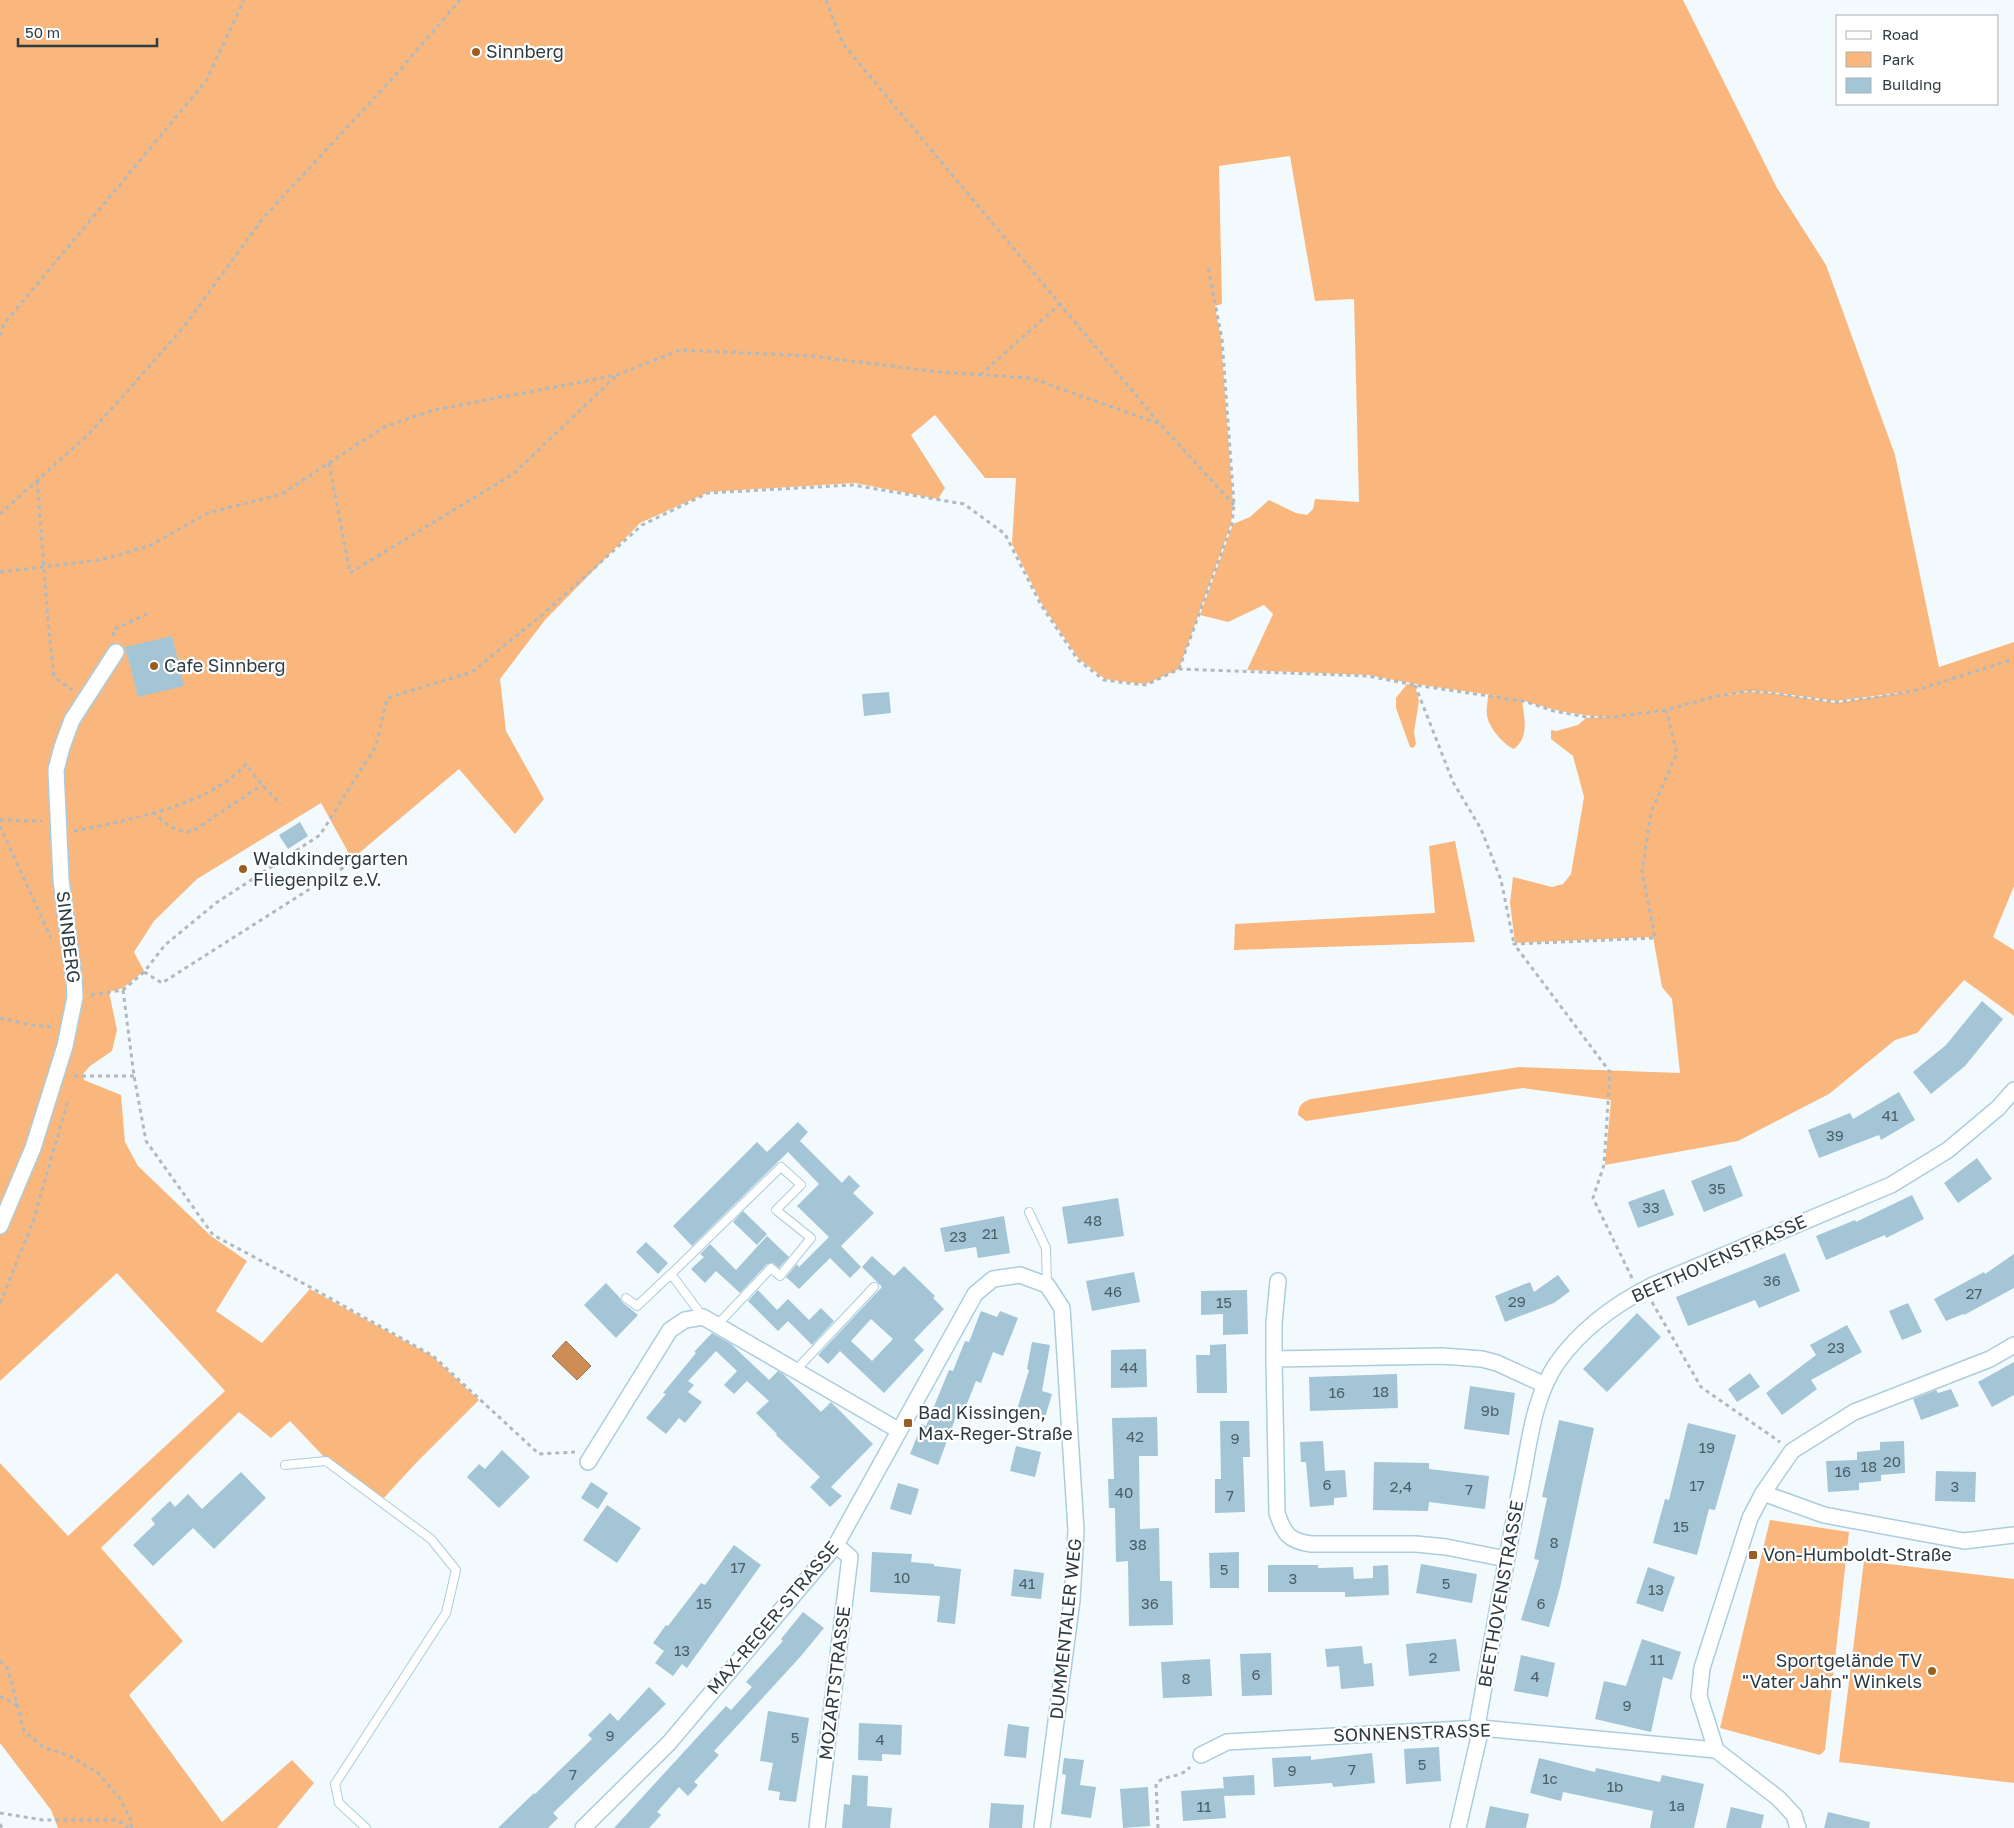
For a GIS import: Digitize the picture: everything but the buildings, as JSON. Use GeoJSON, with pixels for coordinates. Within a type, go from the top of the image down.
{"type":"FeatureCollection","features":[{"type":"Feature","properties":{"kind":"street","name":"SINNBERG"},"geometry":{"type":"LineString","coordinates":[[0,1226],[33,1148],[65,1046],[75,997],[61,880],[56,770],[62,746],[72,720],[116,652]]}},
{"type":"Feature","properties":{"kind":"street","name":"BEETHOVENSTRASSE"},"geometry":{"type":"LineString","coordinates":[[1458,1828],[1481,1728],[1478,1720],[1506,1559],[1536,1411],[1545,1385],[1556,1364],[1575,1340],[1621,1302],[1642,1291],[1891,1185],[1948,1150],[1998,1108],[2014,1090]]}},
{"type":"Feature","properties":{"kind":"street","name":"MAX-REGER-STRASSE"},"geometry":{"type":"LineString","coordinates":[[583,1828],[669,1743],[836,1545],[975,1294],[993,1279],[1020,1275],[1047,1285]]}},
{"type":"Feature","properties":{"kind":"street"},"geometry":{"type":"LineString","coordinates":[[1278,1281],[1274,1323],[1277,1513],[1284,1532],[1300,1543],[1416,1544],[1446,1547],[1506,1559]]}},
{"type":"Feature","properties":{"kind":"street","name":"DUMMENTALER WEG"},"geometry":{"type":"LineString","coordinates":[[1042,1828],[1072,1600],[1076,1530],[1062,1308],[1047,1285]]}},
{"type":"Feature","properties":{"kind":"street"},"geometry":{"type":"LineString","coordinates":[[592,1456],[670,1330],[685,1320],[703,1317],[898,1430]]}},
{"type":"Feature","properties":{"kind":"street"},"geometry":{"type":"LineString","coordinates":[[1798,1828],[1794,1815],[1778,1798],[1716,1750],[1699,1696],[1702,1668],[1750,1518],[1763,1493],[1792,1451],[1854,1412],[1990,1359],[2014,1345]]}},
{"type":"Feature","properties":{"kind":"street"},"geometry":{"type":"LineString","coordinates":[[1274,1359],[1442,1356],[1468,1358],[1497,1363],[1545,1385]]}},
{"type":"Feature","properties":{"kind":"street"},"geometry":{"type":"LineString","coordinates":[[1763,1493],[1824,1515],[1964,1540],[2014,1535]]}},
{"type":"Feature","properties":{"kind":"street","name":"MOZARTSTRASSE"},"geometry":{"type":"LineString","coordinates":[[817,1828],[850,1557],[836,1545]]}},
{"type":"Feature","properties":{"kind":"street","name":"SONNENSTRASSE"},"geometry":{"type":"LineString","coordinates":[[1200,1755],[1227,1742],[1481,1728],[1716,1750]]}},
{"type":"Feature","properties":{"kind":"lane"},"geometry":{"type":"LineString","coordinates":[[626,1298],[637,1306],[781,1167],[801,1185],[776,1210],[811,1238],[780,1276],[771,1268],[717,1325]]}},
{"type":"Feature","properties":{"kind":"lane"},"geometry":{"type":"LineString","coordinates":[[1029,1212],[1046,1248],[1047,1285]]}},
{"type":"Feature","properties":{"kind":"lane"},"geometry":{"type":"LineString","coordinates":[[671,1274],[703,1317]]}},
{"type":"Feature","properties":{"kind":"lane"},"geometry":{"type":"LineString","coordinates":[[795,1371],[874,1287]]}},
{"type":"Feature","properties":{"kind":"lane"},"geometry":{"type":"LineString","coordinates":[[285,1465],[326,1461],[431,1539],[456,1570],[446,1613],[335,1784],[339,1803],[366,1828]]}},
{"type":"Feature","properties":{"kind":"path"},"geometry":{"type":"LineString","coordinates":[[0,336],[4,324],[206,81],[244,0]]}},
{"type":"Feature","properties":{"kind":"path"},"geometry":{"type":"LineString","coordinates":[[0,514],[90,433],[183,328],[263,218],[392,79],[460,0]]}},
{"type":"Feature","properties":{"kind":"path"},"geometry":{"type":"LineString","coordinates":[[826,0],[843,44],[1160,424],[1234,505]]}},
{"type":"Feature","properties":{"kind":"path"},"geometry":{"type":"LineString","coordinates":[[1179,669],[1232,524],[1234,505],[1222,339],[1208,267]]}},
{"type":"Feature","properties":{"kind":"path"},"geometry":{"type":"LineString","coordinates":[[980,375],[1060,304]]}},
{"type":"Feature","properties":{"kind":"path"},"geometry":{"type":"LineString","coordinates":[[0,572],[100,560],[149,546],[208,513],[282,494],[384,427],[434,410],[617,375],[680,350],[812,356],[939,372],[1031,378],[1160,424]]}},
{"type":"Feature","properties":{"kind":"path"},"geometry":{"type":"LineString","coordinates":[[329,463],[350,573],[514,474],[617,375]]}},
{"type":"Feature","properties":{"kind":"path"},"geometry":{"type":"LineString","coordinates":[[37,480],[45,566],[46,613],[54,677],[85,700]]}},
{"type":"Feature","properties":{"kind":"path"},"geometry":{"type":"LineString","coordinates":[[75,997],[123,990],[144,972],[165,945],[216,903],[320,835],[376,746],[387,698],[472,672],[542,615],[642,524],[708,493],[853,485],[964,504],[1005,534],[1041,605],[1078,660],[1104,680],[1127,683],[1146,685],[1179,669],[1368,676],[1523,701],[1554,711],[1586,717],[1614,718],[1666,710],[1717,696],[1748,692],[1771,693],[1836,702],[1879,697],[1917,690],[2014,659]]}},
{"type":"Feature","properties":{"kind":"path"},"geometry":{"type":"LineString","coordinates":[[116,652],[113,630],[151,612]]}},
{"type":"Feature","properties":{"kind":"path"},"geometry":{"type":"LineString","coordinates":[[1416,685],[1454,782],[1481,829],[1501,880],[1514,944],[1610,1072],[1604,1165],[1593,1198],[1642,1291],[1701,1387],[1792,1451]]}},
{"type":"Feature","properties":{"kind":"path"},"geometry":{"type":"LineString","coordinates":[[1514,944],[1655,938],[1642,871],[1652,812],[1677,753],[1666,710]]}},
{"type":"Feature","properties":{"kind":"path"},"geometry":{"type":"LineString","coordinates":[[0,820],[34,820],[59,829],[124,821],[184,802],[215,788],[238,773],[246,764],[262,785],[281,804]]}},
{"type":"Feature","properties":{"kind":"path"},"geometry":{"type":"LineString","coordinates":[[153,812],[173,828],[185,832],[194,831],[247,793],[262,785]]}},
{"type":"Feature","properties":{"kind":"path"},"geometry":{"type":"LineString","coordinates":[[0,826],[54,946]]}},
{"type":"Feature","properties":{"kind":"path"},"geometry":{"type":"LineString","coordinates":[[144,972],[162,983],[349,864]]}},
{"type":"Feature","properties":{"kind":"path"},"geometry":{"type":"LineString","coordinates":[[123,990],[134,1076],[146,1141],[213,1235],[433,1356],[540,1454],[592,1456]]}},
{"type":"Feature","properties":{"kind":"path"},"geometry":{"type":"LineString","coordinates":[[0,1018],[31,1025],[69,1028]]}},
{"type":"Feature","properties":{"kind":"path"},"geometry":{"type":"LineString","coordinates":[[65,1046],[74,1076],[72,1085]]}},
{"type":"Feature","properties":{"kind":"path"},"geometry":{"type":"LineString","coordinates":[[74,1076],[134,1076]]}},
{"type":"Feature","properties":{"kind":"path"},"geometry":{"type":"LineString","coordinates":[[0,1303],[33,1222],[69,1094]]}},
{"type":"Feature","properties":{"kind":"path"},"geometry":{"type":"LineString","coordinates":[[0,1661],[8,1669],[24,1731],[43,1748],[70,1756],[98,1772],[120,1800],[132,1822],[129,1828],[123,1823],[114,1820],[43,1820],[0,1814]]}},
{"type":"Feature","properties":{"kind":"path"},"geometry":{"type":"LineString","coordinates":[[0,1696],[17,1705]]}},
{"type":"Feature","properties":{"kind":"path"},"geometry":{"type":"LineString","coordinates":[[1158,1828],[1156,1784],[1161,1779],[1182,1775],[1200,1755]]}},
{"type":"Feature","properties":{"kind":"path"},"geometry":{"type":"LineString","coordinates":[[0,1824],[2,1828]]}},
{"type":"Feature","properties":{"kind":"green space"},"geometry":{"type":"Polygon","coordinates":[[[0,0],[1683,0],[1777,188],[1826,265],[1895,455],[1939,667],[2014,642],[2014,886],[1993,937],[2014,950],[2014,1016],[1964,980],[1917,1033],[1895,1040],[1829,1094],[1738,1141],[1605,1165],[1611,1100],[1523,1088],[1306,1121],[1298,1115],[1301,1105],[1311,1099],[1519,1067],[1680,1073],[1672,999],[1662,987],[1653,937],[1515,943],[1510,903],[1513,877],[1552,887],[1563,884],[1571,874],[1584,797],[1573,756],[1551,739],[1551,730],[1556,731],[1578,725],[1586,718],[1611,717],[1566,712],[1522,700],[1525,720],[1524,733],[1519,744],[1514,749],[1497,735],[1488,720],[1488,695],[1498,696],[1368,675],[1247,670],[1273,614],[1264,605],[1228,622],[1200,615],[1233,524],[1250,517],[1269,500],[1296,513],[1307,515],[1313,509],[1315,499],[1359,502],[1354,299],[1315,301],[1290,156],[1219,166],[1222,304],[1215,306],[1221,339],[1233,504],[1231,524],[1179,669],[1146,684],[1105,679],[1079,659],[1043,606],[1012,544],[1016,478],[985,478],[935,415],[911,435],[945,488],[938,499],[855,483],[709,492],[640,523],[545,620],[500,679],[506,731],[544,799],[515,834],[459,769],[352,859],[321,803],[197,879],[154,921],[134,952],[144,971],[123,988],[109,992],[117,1030],[112,1051],[90,1066],[83,1074],[84,1080],[121,1095],[125,1142],[138,1166],[211,1236],[247,1261],[216,1311],[262,1343],[310,1289],[432,1356],[479,1400],[382,1500],[326,1459],[290,1421],[271,1438],[239,1412],[101,1548],[183,1641],[129,1695],[222,1822],[292,1760],[314,1783],[277,1828],[58,1828],[51,1810],[0,1743],[0,1463],[68,1536],[225,1391],[117,1273],[0,1381],[0,0]],[[1748,691],[1720,696],[1747,692],[1771,693],[1836,703],[1913,691],[1836,701],[1771,692],[1748,691]]]}},
{"type":"Feature","properties":{"kind":"green space"},"geometry":{"type":"Polygon","coordinates":[[[1407,684],[1415,685],[1419,701],[1414,732],[1416,744],[1413,748],[1410,747],[1396,708],[1396,698],[1407,684]]]}},
{"type":"Feature","properties":{"kind":"green space"},"geometry":{"type":"Polygon","coordinates":[[[1455,841],[1475,942],[1234,950],[1235,924],[1435,913],[1429,846],[1455,841]]]}},
{"type":"Feature","properties":{"kind":"green space"},"geometry":{"type":"Polygon","coordinates":[[[1770,1520],[1849,1532],[1825,1750],[1820,1755],[1720,1728],[1770,1520]]]}},
{"type":"Feature","properties":{"kind":"green space","name":"Sportgelände TV \"Vater Jahn\" Winkels"},"geometry":{"type":"Polygon","coordinates":[[[1864,1561],[2014,1579],[2014,1783],[1839,1762],[1864,1561]]]}},
{"type":"Feature","properties":{"kind":"shaded area"},"geometry":{"type":"Polygon","coordinates":[[[566,1341],[591,1366],[577,1380],[552,1356],[566,1341]]]}},
{"type":"Feature","properties":{"kind":"place","name":"Sinnberg"},"geometry":{"type":"Point","coordinates":[476,52]}},
{"type":"Feature","properties":{"kind":"place","name":"Cafe Sinnberg"},"geometry":{"type":"Point","coordinates":[154,666]}},
{"type":"Feature","properties":{"kind":"place","name":"Waldkindergarten Fliegenpilz e.V."},"geometry":{"type":"Point","coordinates":[243,869]}},
{"type":"Feature","properties":{"kind":"place","name":"Bad Kissingen, Max-Reger-Straße"},"geometry":{"type":"Point","coordinates":[908,1423]}},
{"type":"Feature","properties":{"kind":"place","name":"Von-Humboldt-Straße"},"geometry":{"type":"Point","coordinates":[1753,1555]}},
{"type":"Feature","properties":{"kind":"place","name":"Sportgelände TV \"Vater Jahn\" Winkels"},"geometry":{"type":"Point","coordinates":[1932,1671]}}]}
